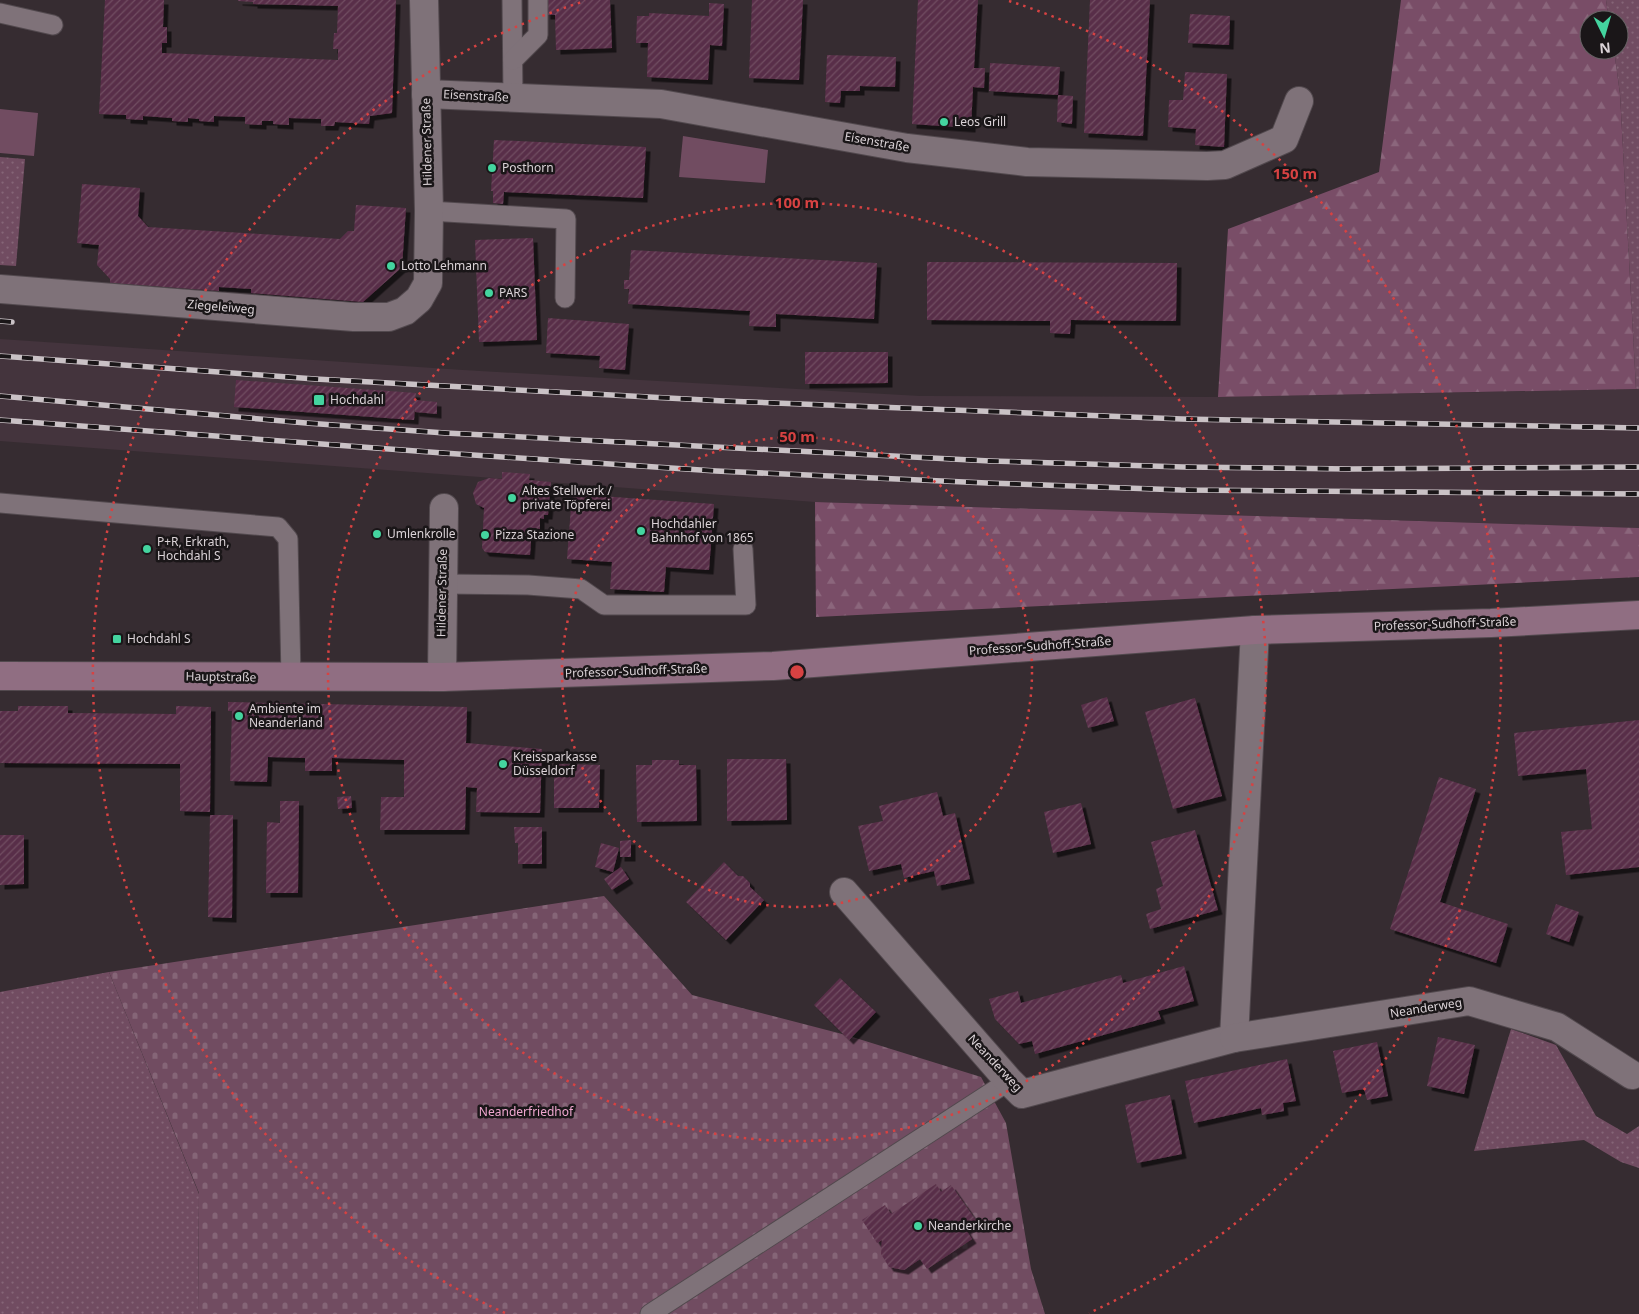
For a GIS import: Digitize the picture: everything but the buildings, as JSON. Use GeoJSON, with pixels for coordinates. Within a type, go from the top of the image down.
{"type":"FeatureCollection","features":[{"type":"Feature","properties":{"kind":"street","name":"Hildener Straße"},"geometry":{"type":"LineString","coordinates":[[424,0],[429,212],[428,283]]}},
{"type":"Feature","properties":{"kind":"street","name":"Eisenstraße"},"geometry":{"type":"LineString","coordinates":[[426,94],[661,104],[907,148],[1027,162],[1207,166],[1225,165],[1284,139],[1299,101]]}},
{"type":"Feature","properties":{"kind":"street","name":"Ziegeleiweg"},"geometry":{"type":"LineString","coordinates":[[0,289],[344,316],[389,317],[405,310],[419,299],[428,283]]}},
{"type":"Feature","properties":{"kind":"street","name":"Hildener Straße"},"geometry":{"type":"LineString","coordinates":[[442,677],[444,508]]}},
{"type":"Feature","properties":{"kind":"street","name":"Professor-Sudhoff-Straße"},"geometry":{"type":"LineString","coordinates":[[442,677],[773,666],[1256,630],[1491,623],[1639,615]]}},
{"type":"Feature","properties":{"kind":"street"},"geometry":{"type":"LineString","coordinates":[[1234,1038],[1256,630]]}},
{"type":"Feature","properties":{"kind":"street","name":"Hauptstraße"},"geometry":{"type":"LineString","coordinates":[[0,676],[442,677]]}},
{"type":"Feature","properties":{"kind":"street","name":"Neanderweg"},"geometry":{"type":"LineString","coordinates":[[844,892],[1022,1094],[1234,1038],[1469,1001],[1557,1027],[1632,1075]]}},
{"type":"Feature","properties":{"kind":"lane"},"geometry":{"type":"LineString","coordinates":[[512,0],[513,98]]}},
{"type":"Feature","properties":{"kind":"lane"},"geometry":{"type":"LineString","coordinates":[[513,60],[538,35],[538,0]]}},
{"type":"Feature","properties":{"kind":"lane"},"geometry":{"type":"LineString","coordinates":[[0,14],[53,25]]}},
{"type":"Feature","properties":{"kind":"lane"},"geometry":{"type":"LineString","coordinates":[[429,212],[566,219],[565,298]]}},
{"type":"Feature","properties":{"kind":"lane"},"geometry":{"type":"LineString","coordinates":[[0,503],[278,527],[288,539],[291,678]]}},
{"type":"Feature","properties":{"kind":"lane"},"geometry":{"type":"LineString","coordinates":[[442,584],[581,589],[604,606],[746,605],[743,549]]}},
{"type":"Feature","properties":{"kind":"lane"},"geometry":{"type":"LineString","coordinates":[[650,1314],[1009,1081]]}},
{"type":"Feature","properties":{"kind":"shaded area"},"geometry":{"type":"Polygon","coordinates":[[[0,339],[463,370],[920,396],[1218,397],[1639,389],[1639,528],[815,502],[0,441],[0,339]]]}},
{"type":"Feature","properties":{"kind":"green space"},"geometry":{"type":"Polygon","coordinates":[[[1401,0],[1606,0],[1608,10],[1579,10],[1579,60],[1615,60],[1620,94],[1636,389],[1218,397],[1228,229],[1379,172],[1401,0]]]}},
{"type":"Feature","properties":{"kind":"green space"},"geometry":{"type":"Polygon","coordinates":[[[1606,0],[1639,0],[1639,389],[1636,389],[1620,94],[1615,60],[1629,60],[1629,10],[1608,10],[1606,0]]]}},
{"type":"Feature","properties":{"kind":"green space"},"geometry":{"type":"Polygon","coordinates":[[[0,109],[38,113],[34,156],[0,153],[0,109]]]}},
{"type":"Feature","properties":{"kind":"green space"},"geometry":{"type":"Polygon","coordinates":[[[683,136],[768,150],[765,183],[679,177],[683,136]]]}},
{"type":"Feature","properties":{"kind":"green space"},"geometry":{"type":"Polygon","coordinates":[[[0,157],[25,159],[16,266],[0,265],[0,157]]]}},
{"type":"Feature","properties":{"kind":"green space"},"geometry":{"type":"Polygon","coordinates":[[[815,502],[1639,528],[1639,577],[816,617],[815,502]]]}},
{"type":"Feature","properties":{"kind":"green space","name":"Neanderfriedhof"},"geometry":{"type":"Polygon","coordinates":[[[604,896],[692,995],[846,1035],[981,1077],[1006,1123],[1031,1269],[1045,1314],[198,1314],[199,1193],[109,972],[604,896]]]}},
{"type":"Feature","properties":{"kind":"green space"},"geometry":{"type":"Polygon","coordinates":[[[109,972],[199,1194],[198,1314],[0,1314],[0,992],[109,972]]]}},
{"type":"Feature","properties":{"kind":"green space"},"geometry":{"type":"Polygon","coordinates":[[[1511,1029],[1556,1045],[1596,1116],[1627,1134],[1639,1126],[1639,1168],[1621,1162],[1584,1140],[1474,1151],[1511,1029]]]}},
{"type":"Feature","properties":{"kind":"railway"},"geometry":{"type":"LineString","coordinates":[[0,321],[12,322]]}},
{"type":"Feature","properties":{"kind":"railway"},"geometry":{"type":"LineString","coordinates":[[0,356],[315,379],[724,401],[1182,419],[1639,428]]}},
{"type":"Feature","properties":{"kind":"railway"},"geometry":{"type":"LineString","coordinates":[[0,396],[306,423],[445,433],[990,461],[1183,467],[1350,469],[1639,467]]}},
{"type":"Feature","properties":{"kind":"railway"},"geometry":{"type":"LineString","coordinates":[[0,420],[716,471],[1181,490],[1639,494]]}},
{"type":"Feature","properties":{"kind":"place","name":"Leos Grill"},"geometry":{"type":"Point","coordinates":[944,122]}},
{"type":"Feature","properties":{"kind":"place","name":"Posthorn"},"geometry":{"type":"Point","coordinates":[492,168]}},
{"type":"Feature","properties":{"kind":"place","name":"Lotto Lehmann"},"geometry":{"type":"Point","coordinates":[391,266]}},
{"type":"Feature","properties":{"kind":"place","name":"PARS"},"geometry":{"type":"Point","coordinates":[489,293]}},
{"type":"Feature","properties":{"kind":"place","name":"Hochdahl"},"geometry":{"type":"Point","coordinates":[319,400]}},
{"type":"Feature","properties":{"kind":"place","name":"Altes Stellwerk / private Töpferei"},"geometry":{"type":"Point","coordinates":[512,498]}},
{"type":"Feature","properties":{"kind":"place","name":"Hochdahler Bahnhof von 1865"},"geometry":{"type":"Point","coordinates":[641,531]}},
{"type":"Feature","properties":{"kind":"place","name":"Umlenkrolle"},"geometry":{"type":"Point","coordinates":[377,534]}},
{"type":"Feature","properties":{"kind":"place","name":"Pizza Stazione"},"geometry":{"type":"Point","coordinates":[485,535]}},
{"type":"Feature","properties":{"kind":"place","name":"P+R, Erkrath, Hochdahl S"},"geometry":{"type":"Point","coordinates":[147,549]}},
{"type":"Feature","properties":{"kind":"place","name":"Hochdahl S"},"geometry":{"type":"Point","coordinates":[117,639]}},
{"type":"Feature","properties":{"kind":"place","name":"Ambiente im Neanderland"},"geometry":{"type":"Point","coordinates":[239,716]}},
{"type":"Feature","properties":{"kind":"place","name":"Kreissparkasse Düsseldorf"},"geometry":{"type":"Point","coordinates":[503,764]}},
{"type":"Feature","properties":{"kind":"place","name":"Neanderkirche"},"geometry":{"type":"Point","coordinates":[918,1226]}}]}
